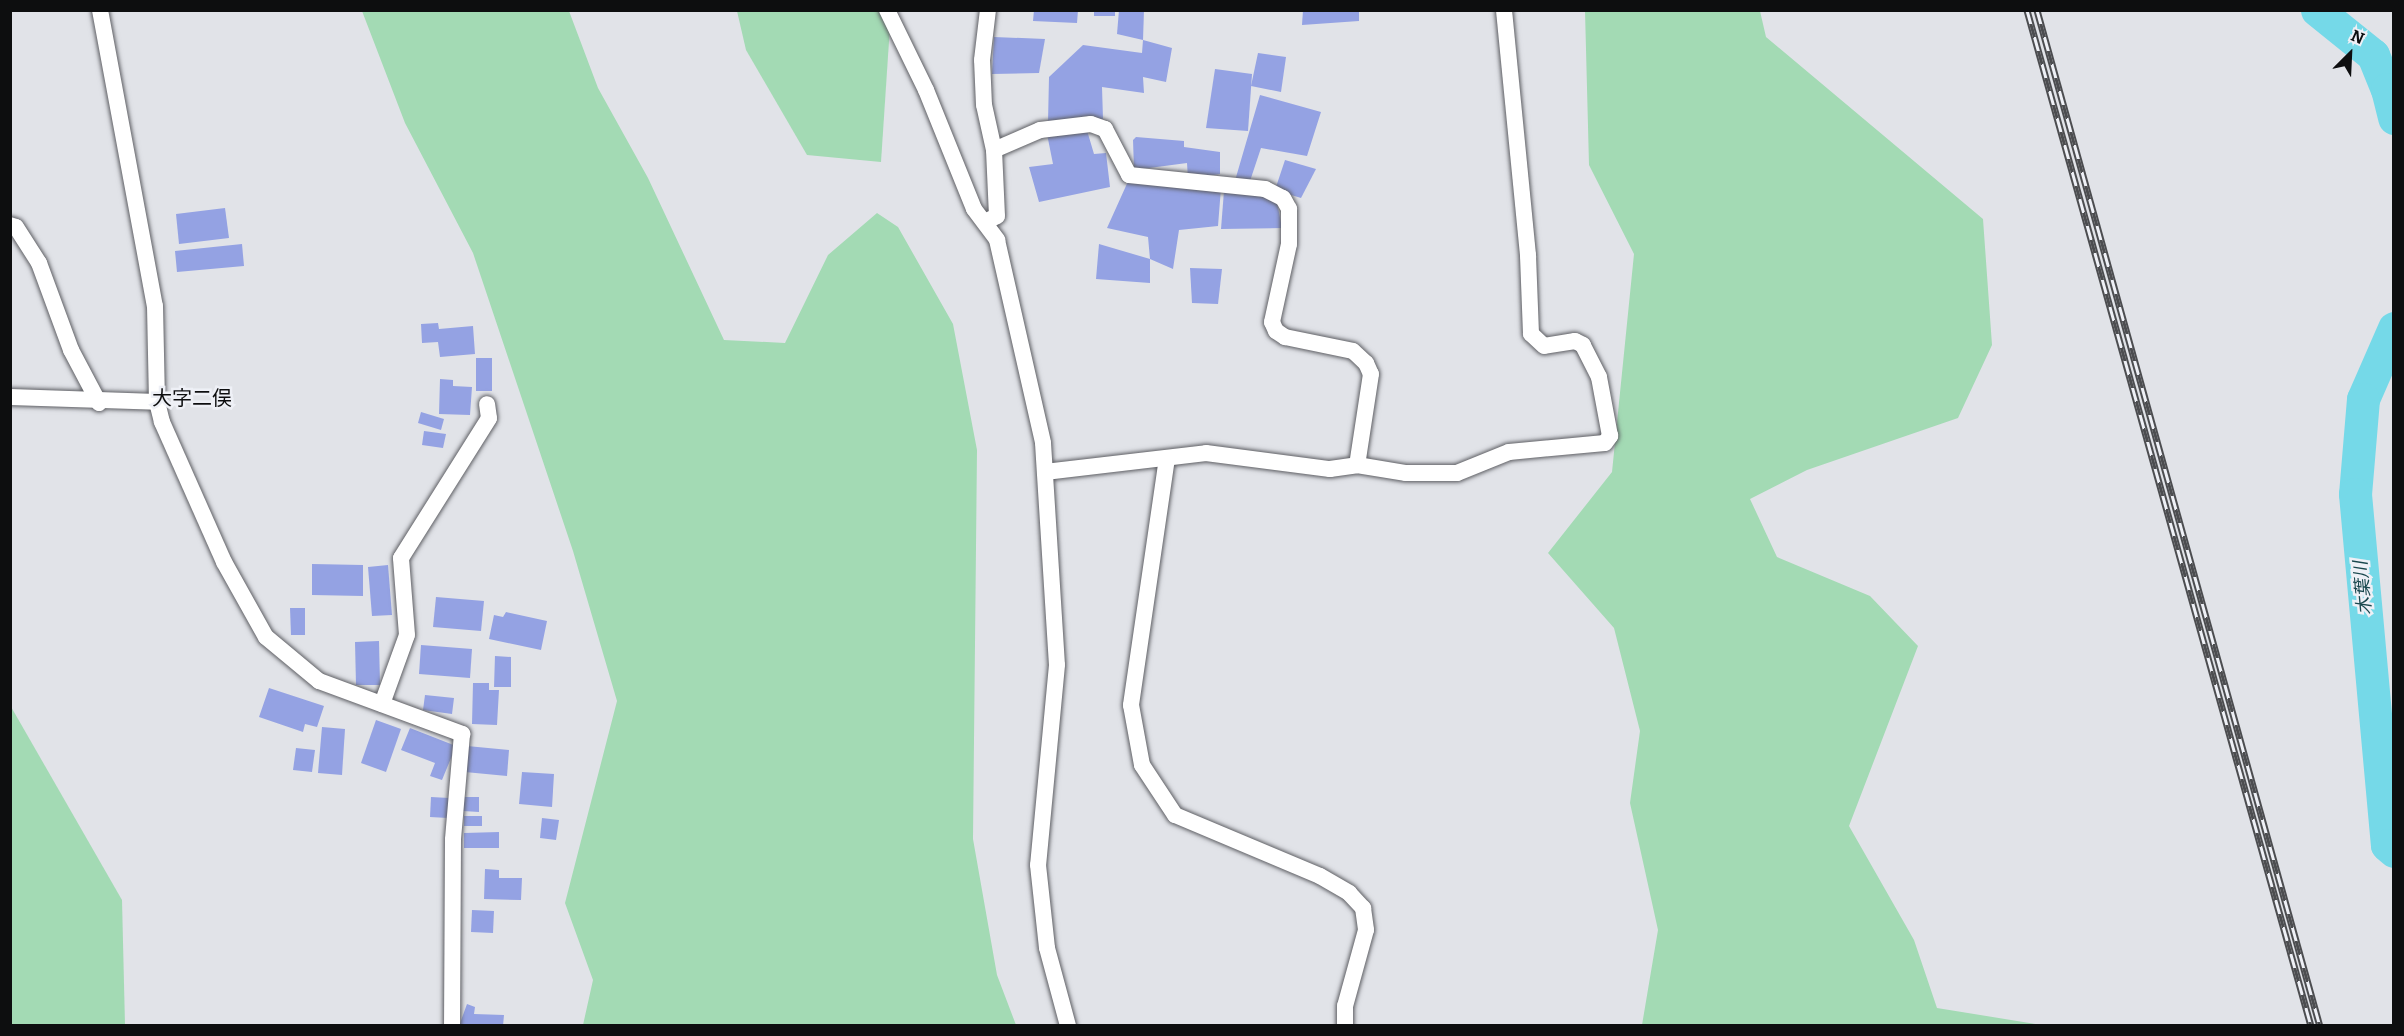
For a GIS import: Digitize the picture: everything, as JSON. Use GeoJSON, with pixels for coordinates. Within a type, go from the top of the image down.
{"type":"FeatureCollection","features":[{"type":"Feature","properties":{"kind":"street"},"geometry":{"type":"LineString","coordinates":[[100,10],[155,306],[157,402],[162,422],[225,562],[266,637],[319,681],[462,734],[453,840],[452,1026]]}},
{"type":"Feature","properties":{"kind":"street"},"geometry":{"type":"LineString","coordinates":[[887,10],[927,90],[974,209],[987,221],[999,252],[1043,443],[1057,665],[1038,865],[1047,948],[1068,1026]]}},
{"type":"Feature","properties":{"kind":"street"},"geometry":{"type":"LineString","coordinates":[[987,221],[997,216],[994,150],[984,105],[982,60],[988,10]]}},
{"type":"Feature","properties":{"kind":"street"},"geometry":{"type":"LineString","coordinates":[[1045,472],[1206,453],[1330,470],[1357,465],[1406,473],[1457,473],[1509,452],[1575,448],[1605,442],[1610,436],[1599,378],[1583,345],[1575,341],[1544,346],[1531,334],[1528,255],[1504,10]]}},
{"type":"Feature","properties":{"kind":"street"},"geometry":{"type":"LineString","coordinates":[[994,150],[1040,130],[1091,124],[1106,129],[1129,174],[1265,189],[1283,198],[1289,209],[1289,244],[1272,322],[1276,331],[1285,337],[1353,351],[1366,363],[1371,374],[1357,465]]}},
{"type":"Feature","properties":{"kind":"street"},"geometry":{"type":"LineString","coordinates":[[10,225],[16,227],[39,263],[71,350],[99,403]]}},
{"type":"Feature","properties":{"kind":"street"},"geometry":{"type":"LineString","coordinates":[[10,398],[99,403],[157,402]]}},
{"type":"Feature","properties":{"kind":"street"},"geometry":{"type":"LineString","coordinates":[[382,704],[407,635],[401,558],[489,418],[487,404]]}},
{"type":"Feature","properties":{"kind":"street"},"geometry":{"type":"LineString","coordinates":[[1167,458],[1131,705],[1142,765],[1175,815],[1320,876],[1349,893],[1363,908],[1366,930],[1345,1006],[1345,1026]]}},
{"type":"Feature","properties":{"kind":"green space"},"geometry":{"type":"Polygon","coordinates":[[[362,11],[569,11],[598,88],[648,178],[724,340],[785,343],[828,255],[877,213],[898,227],[953,324],[977,450],[973,839],[997,975],[1016,1025],[583,1025],[593,980],[565,903],[617,701],[573,551],[473,253],[405,123],[362,11]]]}},
{"type":"Feature","properties":{"kind":"green space"},"geometry":{"type":"Polygon","coordinates":[[[737,11],[891,11],[881,162],[807,155],[746,50],[737,11]]]}},
{"type":"Feature","properties":{"kind":"green space"},"geometry":{"type":"Polygon","coordinates":[[[1585,11],[1760,11],[1766,37],[1983,219],[1992,345],[1958,418],[1807,470],[1750,499],[1777,557],[1870,596],[1918,646],[1849,826],[1914,940],[1937,1008],[2042,1025],[1642,1025],[1658,930],[1630,803],[1640,731],[1614,628],[1548,553],[1612,472],[1634,254],[1589,165],[1585,11]]]}},
{"type":"Feature","properties":{"kind":"green space"},"geometry":{"type":"Polygon","coordinates":[[[10,705],[122,900],[125,1025],[11,1025],[10,705]]]}},
{"type":"Feature","properties":{"kind":"building"},"geometry":{"type":"Polygon","coordinates":[[[1034,10],[1078,10],[1077,23],[1033,21],[1034,10]]]}},
{"type":"Feature","properties":{"kind":"building"},"geometry":{"type":"Polygon","coordinates":[[[1094,10],[1115,10],[1115,16],[1094,16],[1094,10]]]}},
{"type":"Feature","properties":{"kind":"building"},"geometry":{"type":"Polygon","coordinates":[[[1119,10],[1144,10],[1143,40],[1117,34],[1119,10]]]}},
{"type":"Feature","properties":{"kind":"building"},"geometry":{"type":"Polygon","coordinates":[[[1303,10],[1359,10],[1359,21],[1302,25],[1303,10]]]}},
{"type":"Feature","properties":{"kind":"building"},"geometry":{"type":"Polygon","coordinates":[[[994,37],[1045,39],[1039,73],[992,74],[994,37]]]}},
{"type":"Feature","properties":{"kind":"building"},"geometry":{"type":"Polygon","coordinates":[[[1143,40],[1172,48],[1166,82],[1143,77],[1144,93],[1102,87],[1103,119],[1048,122],[1049,77],[1083,45],[1142,53],[1143,40]]]}},
{"type":"Feature","properties":{"kind":"building"},"geometry":{"type":"Polygon","coordinates":[[[1258,53],[1286,57],[1281,92],[1251,86],[1258,53]]]}},
{"type":"Feature","properties":{"kind":"building"},"geometry":{"type":"Polygon","coordinates":[[[1215,69],[1252,74],[1248,131],[1206,128],[1215,69]]]}},
{"type":"Feature","properties":{"kind":"building"},"geometry":{"type":"Polygon","coordinates":[[[1260,95],[1321,112],[1307,156],[1261,148],[1249,184],[1234,184],[1260,95]]]}},
{"type":"Feature","properties":{"kind":"building"},"geometry":{"type":"Polygon","coordinates":[[[1086,127],[1094,154],[1106,153],[1110,187],[1039,202],[1029,167],[1053,164],[1047,134],[1086,127]]]}},
{"type":"Feature","properties":{"kind":"building"},"geometry":{"type":"Polygon","coordinates":[[[1136,137],[1184,141],[1184,147],[1220,152],[1220,174],[1188,179],[1187,163],[1134,170],[1133,140],[1136,137]]]}},
{"type":"Feature","properties":{"kind":"building"},"geometry":{"type":"Polygon","coordinates":[[[1285,160],[1316,169],[1301,198],[1275,190],[1285,160]]]}},
{"type":"Feature","properties":{"kind":"building"},"geometry":{"type":"Polygon","coordinates":[[[1130,177],[1221,188],[1218,226],[1179,230],[1173,269],[1150,259],[1148,237],[1107,228],[1130,177]]]}},
{"type":"Feature","properties":{"kind":"building"},"geometry":{"type":"Polygon","coordinates":[[[1224,191],[1276,197],[1282,228],[1221,229],[1224,191]]]}},
{"type":"Feature","properties":{"kind":"building"},"geometry":{"type":"Polygon","coordinates":[[[225,208],[229,238],[179,244],[176,214],[225,208]]]}},
{"type":"Feature","properties":{"kind":"building"},"geometry":{"type":"Polygon","coordinates":[[[242,244],[244,266],[177,272],[175,251],[242,244]]]}},
{"type":"Feature","properties":{"kind":"building"},"geometry":{"type":"Polygon","coordinates":[[[1099,244],[1150,259],[1150,283],[1096,279],[1099,244]]]}},
{"type":"Feature","properties":{"kind":"building"},"geometry":{"type":"Polygon","coordinates":[[[1190,268],[1222,269],[1218,304],[1192,303],[1190,268]]]}},
{"type":"Feature","properties":{"kind":"building"},"geometry":{"type":"Polygon","coordinates":[[[438,323],[439,329],[473,326],[475,354],[440,357],[438,342],[422,343],[421,324],[438,323]]]}},
{"type":"Feature","properties":{"kind":"building"},"geometry":{"type":"Polygon","coordinates":[[[476,358],[492,358],[492,391],[476,391],[476,358]]]}},
{"type":"Feature","properties":{"kind":"building"},"geometry":{"type":"Polygon","coordinates":[[[440,379],[453,380],[453,386],[472,387],[470,415],[439,414],[440,379]]]}},
{"type":"Feature","properties":{"kind":"building"},"geometry":{"type":"Polygon","coordinates":[[[421,412],[444,419],[441,430],[418,423],[421,412]]]}},
{"type":"Feature","properties":{"kind":"building"},"geometry":{"type":"Polygon","coordinates":[[[424,431],[446,434],[443,448],[422,445],[424,431]]]}},
{"type":"Feature","properties":{"kind":"building"},"geometry":{"type":"Polygon","coordinates":[[[312,564],[363,565],[363,596],[312,595],[312,564]]]}},
{"type":"Feature","properties":{"kind":"building"},"geometry":{"type":"Polygon","coordinates":[[[388,565],[392,615],[372,616],[368,567],[388,565]]]}},
{"type":"Feature","properties":{"kind":"building"},"geometry":{"type":"Polygon","coordinates":[[[436,597],[484,601],[481,631],[433,627],[436,597]]]}},
{"type":"Feature","properties":{"kind":"building"},"geometry":{"type":"Polygon","coordinates":[[[290,608],[305,608],[305,635],[291,635],[290,608]]]}},
{"type":"Feature","properties":{"kind":"building"},"geometry":{"type":"Polygon","coordinates":[[[506,612],[547,621],[541,650],[489,639],[494,615],[503,617],[506,612]]]}},
{"type":"Feature","properties":{"kind":"building"},"geometry":{"type":"Polygon","coordinates":[[[379,641],[380,685],[356,685],[355,642],[379,641]]]}},
{"type":"Feature","properties":{"kind":"building"},"geometry":{"type":"Polygon","coordinates":[[[421,645],[472,649],[470,678],[419,674],[421,645]]]}},
{"type":"Feature","properties":{"kind":"building"},"geometry":{"type":"Polygon","coordinates":[[[495,656],[511,657],[511,687],[494,687],[495,656]]]}},
{"type":"Feature","properties":{"kind":"building"},"geometry":{"type":"Polygon","coordinates":[[[473,683],[489,683],[489,690],[499,690],[497,725],[472,724],[473,683]]]}},
{"type":"Feature","properties":{"kind":"building"},"geometry":{"type":"Polygon","coordinates":[[[269,688],[324,706],[317,727],[305,724],[303,732],[259,717],[269,688]]]}},
{"type":"Feature","properties":{"kind":"building"},"geometry":{"type":"Polygon","coordinates":[[[425,695],[454,698],[452,714],[423,710],[425,695]]]}},
{"type":"Feature","properties":{"kind":"building"},"geometry":{"type":"Polygon","coordinates":[[[376,720],[401,729],[386,772],[361,763],[376,720]]]}},
{"type":"Feature","properties":{"kind":"building"},"geometry":{"type":"Polygon","coordinates":[[[322,727],[345,729],[342,775],[318,773],[322,727]]]}},
{"type":"Feature","properties":{"kind":"building"},"geometry":{"type":"Polygon","coordinates":[[[410,728],[456,746],[442,780],[430,776],[435,763],[401,750],[410,728]]]}},
{"type":"Feature","properties":{"kind":"building"},"geometry":{"type":"Polygon","coordinates":[[[467,746],[509,750],[507,776],[465,772],[467,746]]]}},
{"type":"Feature","properties":{"kind":"building"},"geometry":{"type":"Polygon","coordinates":[[[296,748],[315,750],[312,772],[293,770],[296,748]]]}},
{"type":"Feature","properties":{"kind":"building"},"geometry":{"type":"Polygon","coordinates":[[[522,772],[554,774],[552,807],[519,804],[522,772]]]}},
{"type":"Feature","properties":{"kind":"building"},"geometry":{"type":"Polygon","coordinates":[[[431,797],[449,798],[448,818],[430,817],[431,797]]]}},
{"type":"Feature","properties":{"kind":"building"},"geometry":{"type":"Polygon","coordinates":[[[464,797],[479,797],[479,812],[463,811],[464,797]]]}},
{"type":"Feature","properties":{"kind":"building"},"geometry":{"type":"Polygon","coordinates":[[[464,816],[482,816],[482,826],[464,826],[464,816]]]}},
{"type":"Feature","properties":{"kind":"building"},"geometry":{"type":"Polygon","coordinates":[[[542,818],[559,820],[556,840],[540,838],[542,818]]]}},
{"type":"Feature","properties":{"kind":"building"},"geometry":{"type":"Polygon","coordinates":[[[499,832],[499,848],[464,848],[464,833],[499,832]]]}},
{"type":"Feature","properties":{"kind":"building"},"geometry":{"type":"Polygon","coordinates":[[[485,869],[499,870],[499,878],[522,878],[521,900],[484,899],[485,869]]]}},
{"type":"Feature","properties":{"kind":"building"},"geometry":{"type":"Polygon","coordinates":[[[472,910],[494,911],[493,933],[471,932],[472,910]]]}},
{"type":"Feature","properties":{"kind":"building"},"geometry":{"type":"Polygon","coordinates":[[[467,1004],[475,1007],[474,1014],[504,1015],[503,1026],[459,1026],[467,1004]]]}},
{"type":"Feature","properties":{"kind":"waterway","name":"木葉川"},"geometry":{"type":"LineString","coordinates":[[2317,10],[2373,55],[2387,89],[2394,118]]}},
{"type":"Feature","properties":{"kind":"waterway","name":"木葉川"},"geometry":{"type":"LineString","coordinates":[[2394,328],[2363,399],[2355,494],[2387,845],[2394,851]]}},
{"type":"Feature","properties":{"kind":"railway"},"geometry":{"type":"LineString","coordinates":[[2027,10],[2311,1026]]}},
{"type":"Feature","properties":{"kind":"railway"},"geometry":{"type":"LineString","coordinates":[[2037,10],[2320,1026]]}},
{"type":"Feature","properties":{"kind":"district","name":"大字二俣"},"geometry":{"type":"Point","coordinates":[192,398]}}]}
